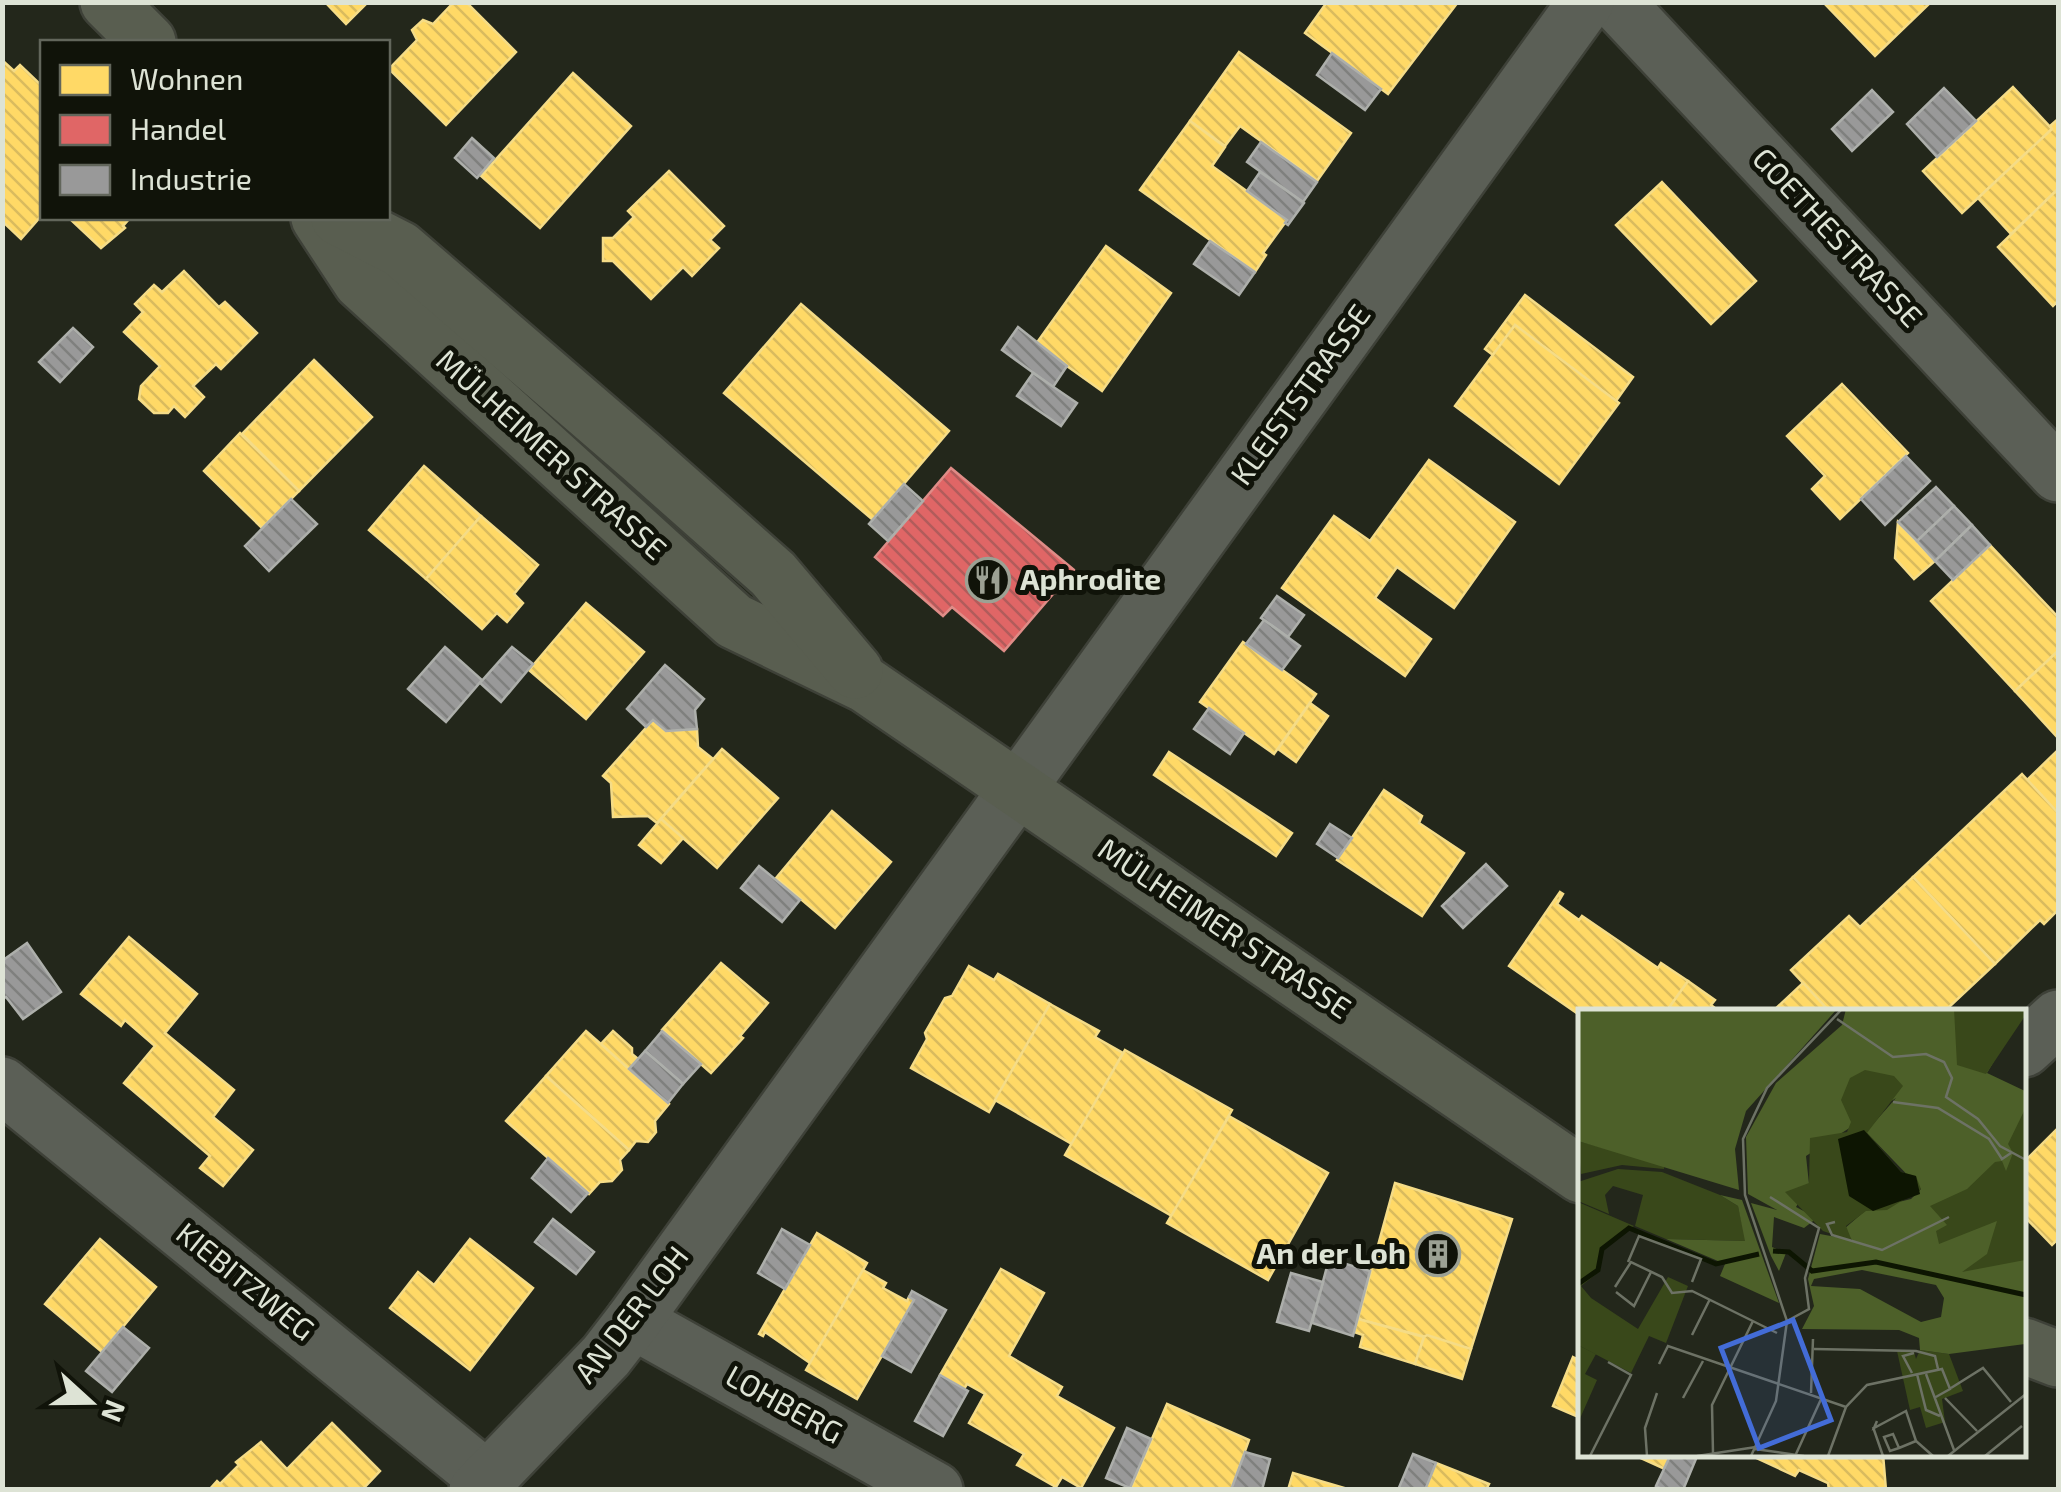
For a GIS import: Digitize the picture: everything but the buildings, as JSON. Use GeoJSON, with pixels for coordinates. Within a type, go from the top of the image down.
{"type":"FeatureCollection","features":[{"type":"Feature","properties":{"kind":"main road"},"geometry":{"type":"LineString","coordinates":[[108,2],[146,40]]}},
{"type":"Feature","properties":{"kind":"main road","name":"MÜLHEIMER STRASSE"},"geometry":{"type":"LineString","coordinates":[[320,220],[361,282],[734,621],[866,685],[1578,1172]]}},
{"type":"Feature","properties":{"kind":"main road","name":"MÜLHEIMER STRASSE"},"geometry":{"type":"LineString","coordinates":[[343,220],[400,250],[773,574],[866,685]]}},
{"type":"Feature","properties":{"kind":"main road"},"geometry":{"type":"LineString","coordinates":[[2026,1347],[2058,1359]]}},
{"type":"Feature","properties":{"kind":"street","name":"KLEISTSTRASSE"},"geometry":{"type":"LineString","coordinates":[[1017,787],[1586,2]]}},
{"type":"Feature","properties":{"kind":"street","name":"GOETHESTRASSE"},"geometry":{"type":"LineString","coordinates":[[1616,2],[2058,474]]}},
{"type":"Feature","properties":{"kind":"street","name":"AN DER LOH"},"geometry":{"type":"LineString","coordinates":[[482,1484],[606,1356],[634,1321],[1017,787]]}},
{"type":"Feature","properties":{"kind":"street"},"geometry":{"type":"LineString","coordinates":[[2026,1047],[2058,1018]]}},
{"type":"Feature","properties":{"kind":"street","name":"KIEBITZWEG"},"geometry":{"type":"LineString","coordinates":[[2,1085],[482,1484]]}},
{"type":"Feature","properties":{"kind":"street","name":"LOHBERG"},"geometry":{"type":"LineString","coordinates":[[634,1321],[935,1490]]}},
{"type":"Feature","properties":{"kind":"place","name":"Aphrodite"},"geometry":{"type":"Point","coordinates":[988,580]}},
{"type":"Feature","properties":{"kind":"place","name":"An der Loh"},"geometry":{"type":"Point","coordinates":[1438,1254]}}]}
